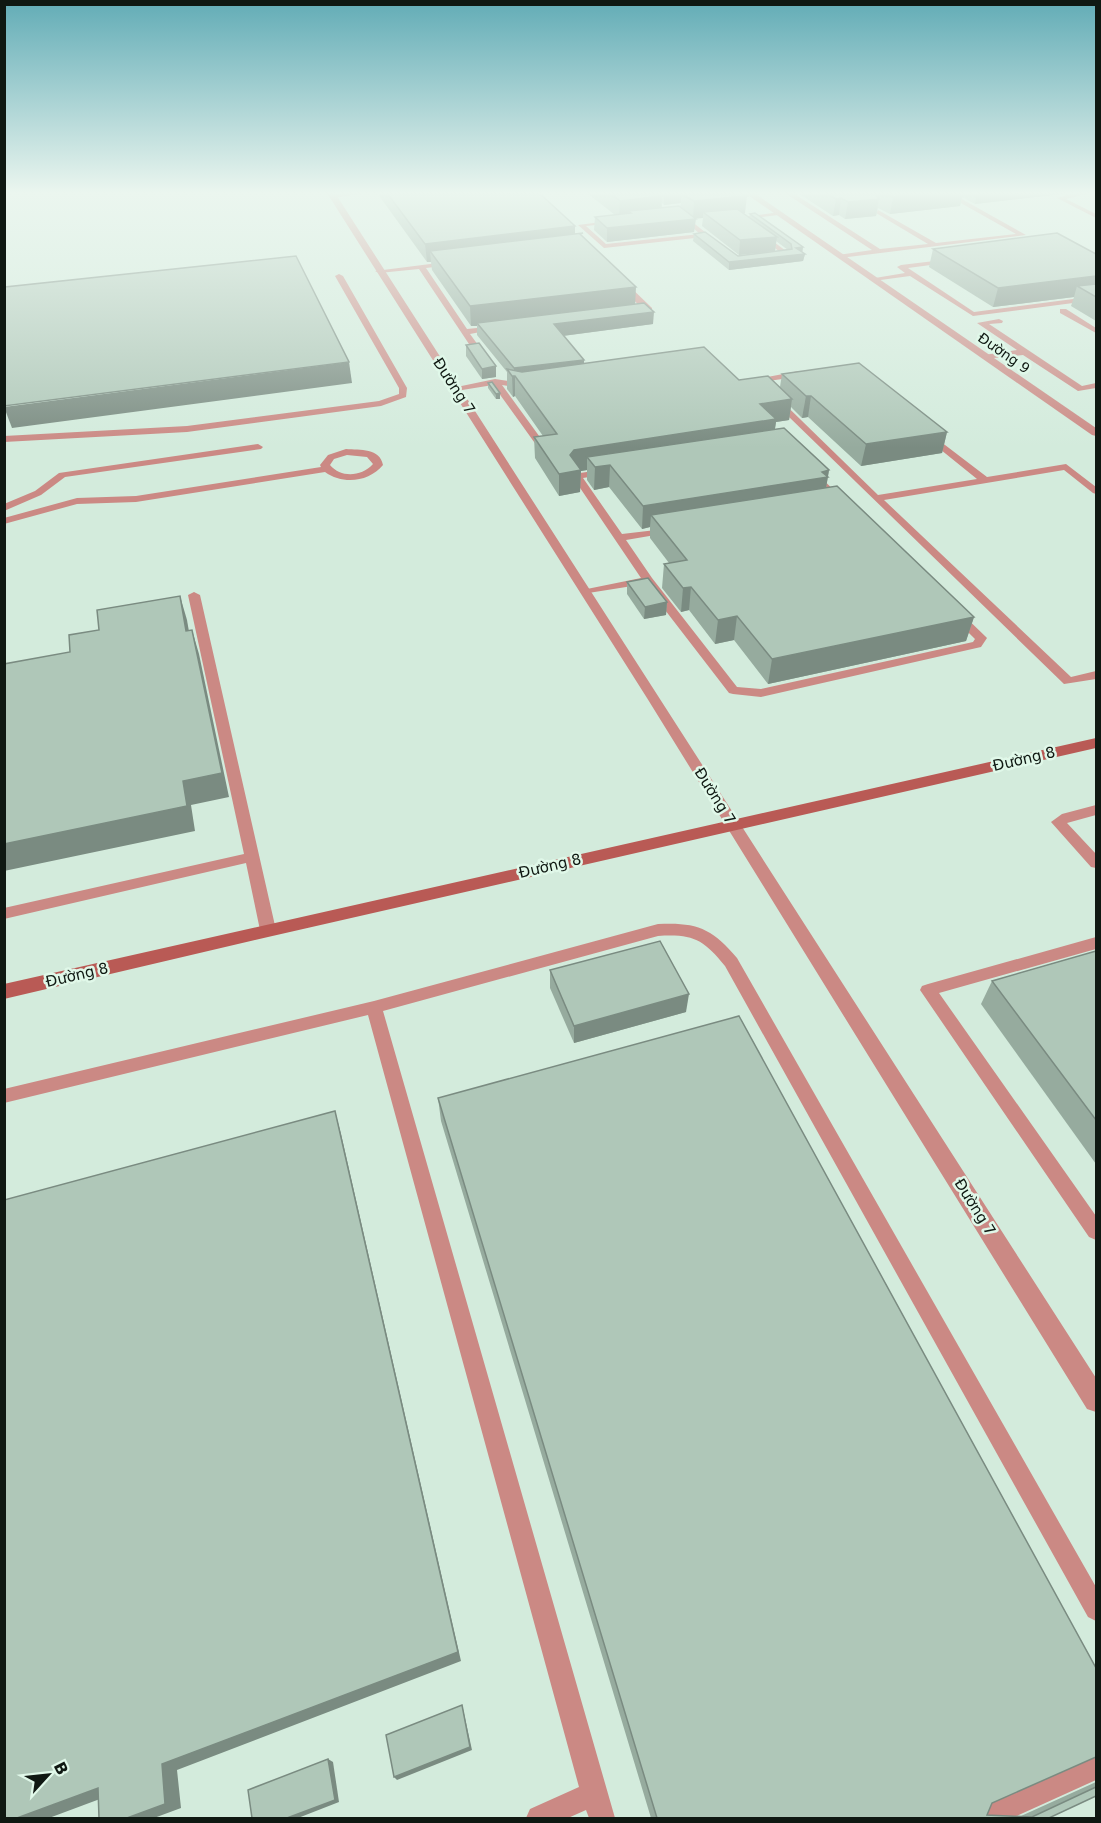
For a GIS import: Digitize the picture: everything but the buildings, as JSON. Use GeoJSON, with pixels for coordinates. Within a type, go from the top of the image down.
{"type":"FeatureCollection","features":[{"type":"Feature","properties":{"kind":"street","name":"Đường 7"},"geometry":{"type":"LineString","coordinates":[[384,278],[586,592],[1096,1400]]}},
{"type":"Feature","properties":{"kind":"street","name":"Đường 9"},"geometry":{"type":"LineString","coordinates":[[873,279],[1096,433]]}},
{"type":"Feature","properties":{"kind":"street","name":"Đường 8"},"geometry":{"type":"LineString","coordinates":[[4,992],[1096,743]]}},
{"type":"Feature","properties":{"kind":"lane"},"geometry":{"type":"LineString","coordinates":[[4,439],[187,429],[397,399],[402,395],[403,388],[340,278]]}},
{"type":"Feature","properties":{"kind":"lane"},"geometry":{"type":"LineString","coordinates":[[429,278],[474,345]]}},
{"type":"Feature","properties":{"kind":"lane"},"geometry":{"type":"LineString","coordinates":[[617,278],[649,310],[638,311]]}},
{"type":"Feature","properties":{"kind":"lane"},"geometry":{"type":"LineString","coordinates":[[873,279],[880,278]]}},
{"type":"Feature","properties":{"kind":"lane"},"geometry":{"type":"LineString","coordinates":[[917,278],[973,314],[1096,298]]}},
{"type":"Feature","properties":{"kind":"lane"},"geometry":{"type":"LineString","coordinates":[[1028,316],[1096,307]]}},
{"type":"Feature","properties":{"kind":"lane"},"geometry":{"type":"LineString","coordinates":[[1063,311],[1096,331]]}},
{"type":"Feature","properties":{"kind":"lane"},"geometry":{"type":"LineString","coordinates":[[1005,320],[981,323],[1081,389],[1096,386]]}},
{"type":"Feature","properties":{"kind":"lane"},"geometry":{"type":"LineString","coordinates":[[465,332],[511,326]]}},
{"type":"Feature","properties":{"kind":"lane"},"geometry":{"type":"LineString","coordinates":[[987,357],[1024,352]]}},
{"type":"Feature","properties":{"kind":"lane"},"geometry":{"type":"LineString","coordinates":[[498,370],[510,385]]}},
{"type":"Feature","properties":{"kind":"lane"},"geometry":{"type":"LineString","coordinates":[[810,372],[755,380],[1068,681],[1096,675]]}},
{"type":"Feature","properties":{"kind":"lane"},"geometry":{"type":"LineString","coordinates":[[495,382],[545,451]]}},
{"type":"Feature","properties":{"kind":"lane"},"geometry":{"type":"LineString","coordinates":[[456,388],[495,382],[522,387],[533,385]]}},
{"type":"Feature","properties":{"kind":"lane"},"geometry":{"type":"LineString","coordinates":[[922,431],[985,480]]}},
{"type":"Feature","properties":{"kind":"lane"},"geometry":{"type":"LineString","coordinates":[[783,444],[835,503],[981,638],[977,645],[761,693],[743,693],[733,690],[648,580],[619,538],[578,476],[783,444]]}},
{"type":"Feature","properties":{"kind":"lane"},"geometry":{"type":"LineString","coordinates":[[4,508],[38,493],[62,475],[258,447]]}},
{"type":"Feature","properties":{"kind":"lane"},"geometry":{"type":"LineString","coordinates":[[4,521],[77,501],[136,499],[327,469],[337,475],[363,475],[376,469],[378,460],[370,454],[346,452],[331,457],[325,465],[327,469]]}},
{"type":"Feature","properties":{"kind":"lane"},"geometry":{"type":"LineString","coordinates":[[876,498],[1066,467],[1096,491]]}},
{"type":"Feature","properties":{"kind":"lane"},"geometry":{"type":"LineString","coordinates":[[619,538],[678,528]]}},
{"type":"Feature","properties":{"kind":"lane"},"geometry":{"type":"LineString","coordinates":[[586,592],[648,580]]}},
{"type":"Feature","properties":{"kind":"lane"},"geometry":{"type":"LineString","coordinates":[[194,595],[268,930]]}},
{"type":"Feature","properties":{"kind":"lane"},"geometry":{"type":"LineString","coordinates":[[1096,810],[1066,817],[1058,822],[1096,863]]}},
{"type":"Feature","properties":{"kind":"lane"},"geometry":{"type":"LineString","coordinates":[[4,914],[251,857]]}},
{"type":"Feature","properties":{"kind":"lane"},"geometry":{"type":"LineString","coordinates":[[4,1096],[374,1007],[658,930],[683,928],[699,932],[711,940],[731,962],[1096,1610]]}},
{"type":"Feature","properties":{"kind":"lane"},"geometry":{"type":"LineString","coordinates":[[1096,943],[928,990],[1096,1232]]}},
{"type":"Feature","properties":{"kind":"lane"},"geometry":{"type":"LineString","coordinates":[[374,1007],[602,1818]]}},
{"type":"Feature","properties":{"kind":"lane"},"geometry":{"type":"LineString","coordinates":[[984,1818],[1096,1767]]}},
{"type":"Feature","properties":{"kind":"lane"},"geometry":{"type":"LineString","coordinates":[[539,1818],[594,1794]]}}]}
